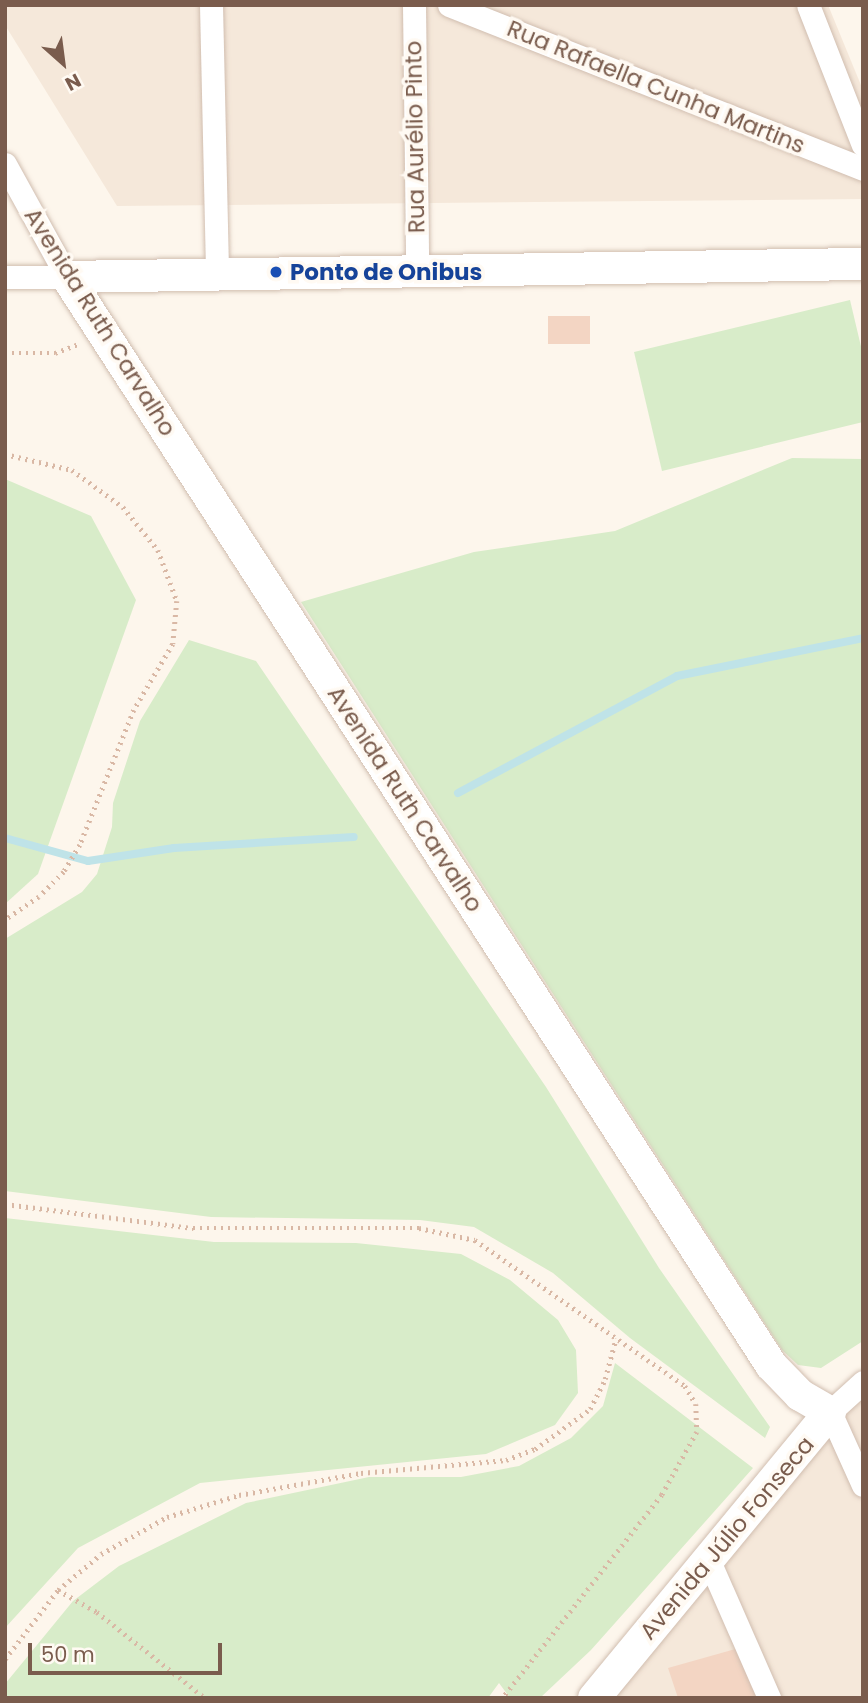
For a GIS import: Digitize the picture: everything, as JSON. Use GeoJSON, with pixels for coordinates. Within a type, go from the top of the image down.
{"type":"FeatureCollection","features":[{"type":"Feature","properties":{"kind":"street"},"geometry":{"type":"LineString","coordinates":[[211,5],[216,273]]}},
{"type":"Feature","properties":{"kind":"street","name":"Rua Aurélio Pinto"},"geometry":{"type":"LineString","coordinates":[[414,5],[417,268]]}},
{"type":"Feature","properties":{"kind":"street","name":"Rua Rafaella Cunha Martins"},"geometry":{"type":"LineString","coordinates":[[449,5],[863,169]]}},
{"type":"Feature","properties":{"kind":"street"},"geometry":{"type":"LineString","coordinates":[[808,5],[863,145]]}},
{"type":"Feature","properties":{"kind":"street","name":"Avenida Ruth Carvalho"},"geometry":{"type":"LineString","coordinates":[[5,164],[67,277],[771,1365],[794,1390],[831,1412]]}},
{"type":"Feature","properties":{"kind":"street"},"geometry":{"type":"LineString","coordinates":[[5,277],[417,268],[863,264]]}},
{"type":"Feature","properties":{"kind":"street","name":"Avenida Júlio Fonseca"},"geometry":{"type":"LineString","coordinates":[[594,1698],[831,1412],[863,1382]]}},
{"type":"Feature","properties":{"kind":"street"},"geometry":{"type":"LineString","coordinates":[[831,1412],[863,1485]]}},
{"type":"Feature","properties":{"kind":"street"},"geometry":{"type":"LineString","coordinates":[[709,1561],[769,1698]]}},
{"type":"Feature","properties":{"kind":"path"},"geometry":{"type":"LineString","coordinates":[[5,353],[55,353],[105,334]]}},
{"type":"Feature","properties":{"kind":"path"},"geometry":{"type":"LineString","coordinates":[[5,454],[72,470],[123,507],[158,550],[177,601],[173,644],[134,710],[80,845],[64,872],[39,897],[5,920]]}},
{"type":"Feature","properties":{"kind":"path"},"geometry":{"type":"LineString","coordinates":[[5,1204],[194,1228],[419,1228],[475,1240],[685,1386],[696,1404],[697,1432],[662,1495],[503,1698]]}},
{"type":"Feature","properties":{"kind":"path"},"geometry":{"type":"LineString","coordinates":[[5,1659],[58,1591],[101,1554],[167,1517],[239,1495],[361,1473],[506,1460],[535,1449],[590,1409],[616,1338]]}},
{"type":"Feature","properties":{"kind":"path"},"geometry":{"type":"LineString","coordinates":[[58,1591],[97,1612],[205,1698]]}},
{"type":"Feature","properties":{"kind":"shaded area"},"geometry":{"type":"Polygon","coordinates":[[[5,5],[828,5],[863,90],[863,199],[117,206],[5,25],[5,5]]]}},
{"type":"Feature","properties":{"kind":"shaded area"},"geometry":{"type":"Polygon","coordinates":[[[863,1396],[863,1698],[586,1698],[845,1414],[863,1396]]]}},
{"type":"Feature","properties":{"kind":"green space"},"geometry":{"type":"Polygon","coordinates":[[[850,300],[863,355],[863,422],[662,471],[634,352],[850,300]]]}},
{"type":"Feature","properties":{"kind":"green space"},"geometry":{"type":"Polygon","coordinates":[[[792,458],[863,459],[863,1341],[821,1368],[798,1365],[782,1350],[301,602],[474,552],[615,531],[792,458]]]}},
{"type":"Feature","properties":{"kind":"green space"},"geometry":{"type":"Polygon","coordinates":[[[5,479],[91,516],[136,600],[38,874],[5,904],[5,479]]]}},
{"type":"Feature","properties":{"kind":"green space"},"geometry":{"type":"Polygon","coordinates":[[[189,640],[256,661],[546,1087],[659,1268],[770,1427],[765,1438],[630,1338],[553,1273],[474,1227],[420,1220],[211,1217],[5,1191],[5,939],[82,892],[97,874],[112,827],[113,803],[140,721],[189,640]]]}},
{"type":"Feature","properties":{"kind":"green space"},"geometry":{"type":"Polygon","coordinates":[[[5,1218],[214,1242],[356,1243],[461,1254],[510,1280],[558,1320],[576,1350],[578,1393],[555,1425],[486,1454],[200,1483],[78,1548],[5,1628],[5,1218]]]}},
{"type":"Feature","properties":{"kind":"green space"},"geometry":{"type":"Polygon","coordinates":[[[615,1363],[753,1468],[591,1650],[540,1698],[510,1698],[499,1683],[488,1698],[5,1698],[5,1684],[73,1601],[119,1566],[246,1503],[369,1477],[461,1477],[519,1466],[571,1438],[603,1406],[615,1363]]]}},
{"type":"Feature","properties":{"kind":"building"},"geometry":{"type":"Polygon","coordinates":[[[548,316],[590,316],[590,344],[548,344],[548,316]]]}},
{"type":"Feature","properties":{"kind":"building"},"geometry":{"type":"Polygon","coordinates":[[[739,1648],[760,1698],[678,1698],[668,1668],[739,1648]]]}},
{"type":"Feature","properties":{"kind":"waterway"},"geometry":{"type":"LineString","coordinates":[[458,793],[677,676],[863,638]]}},
{"type":"Feature","properties":{"kind":"waterway"},"geometry":{"type":"LineString","coordinates":[[5,838],[88,861],[174,848],[354,837]]}},
{"type":"Feature","properties":{"kind":"place","name":"Ponto de Onibus"},"geometry":{"type":"Point","coordinates":[276,272]}}]}
